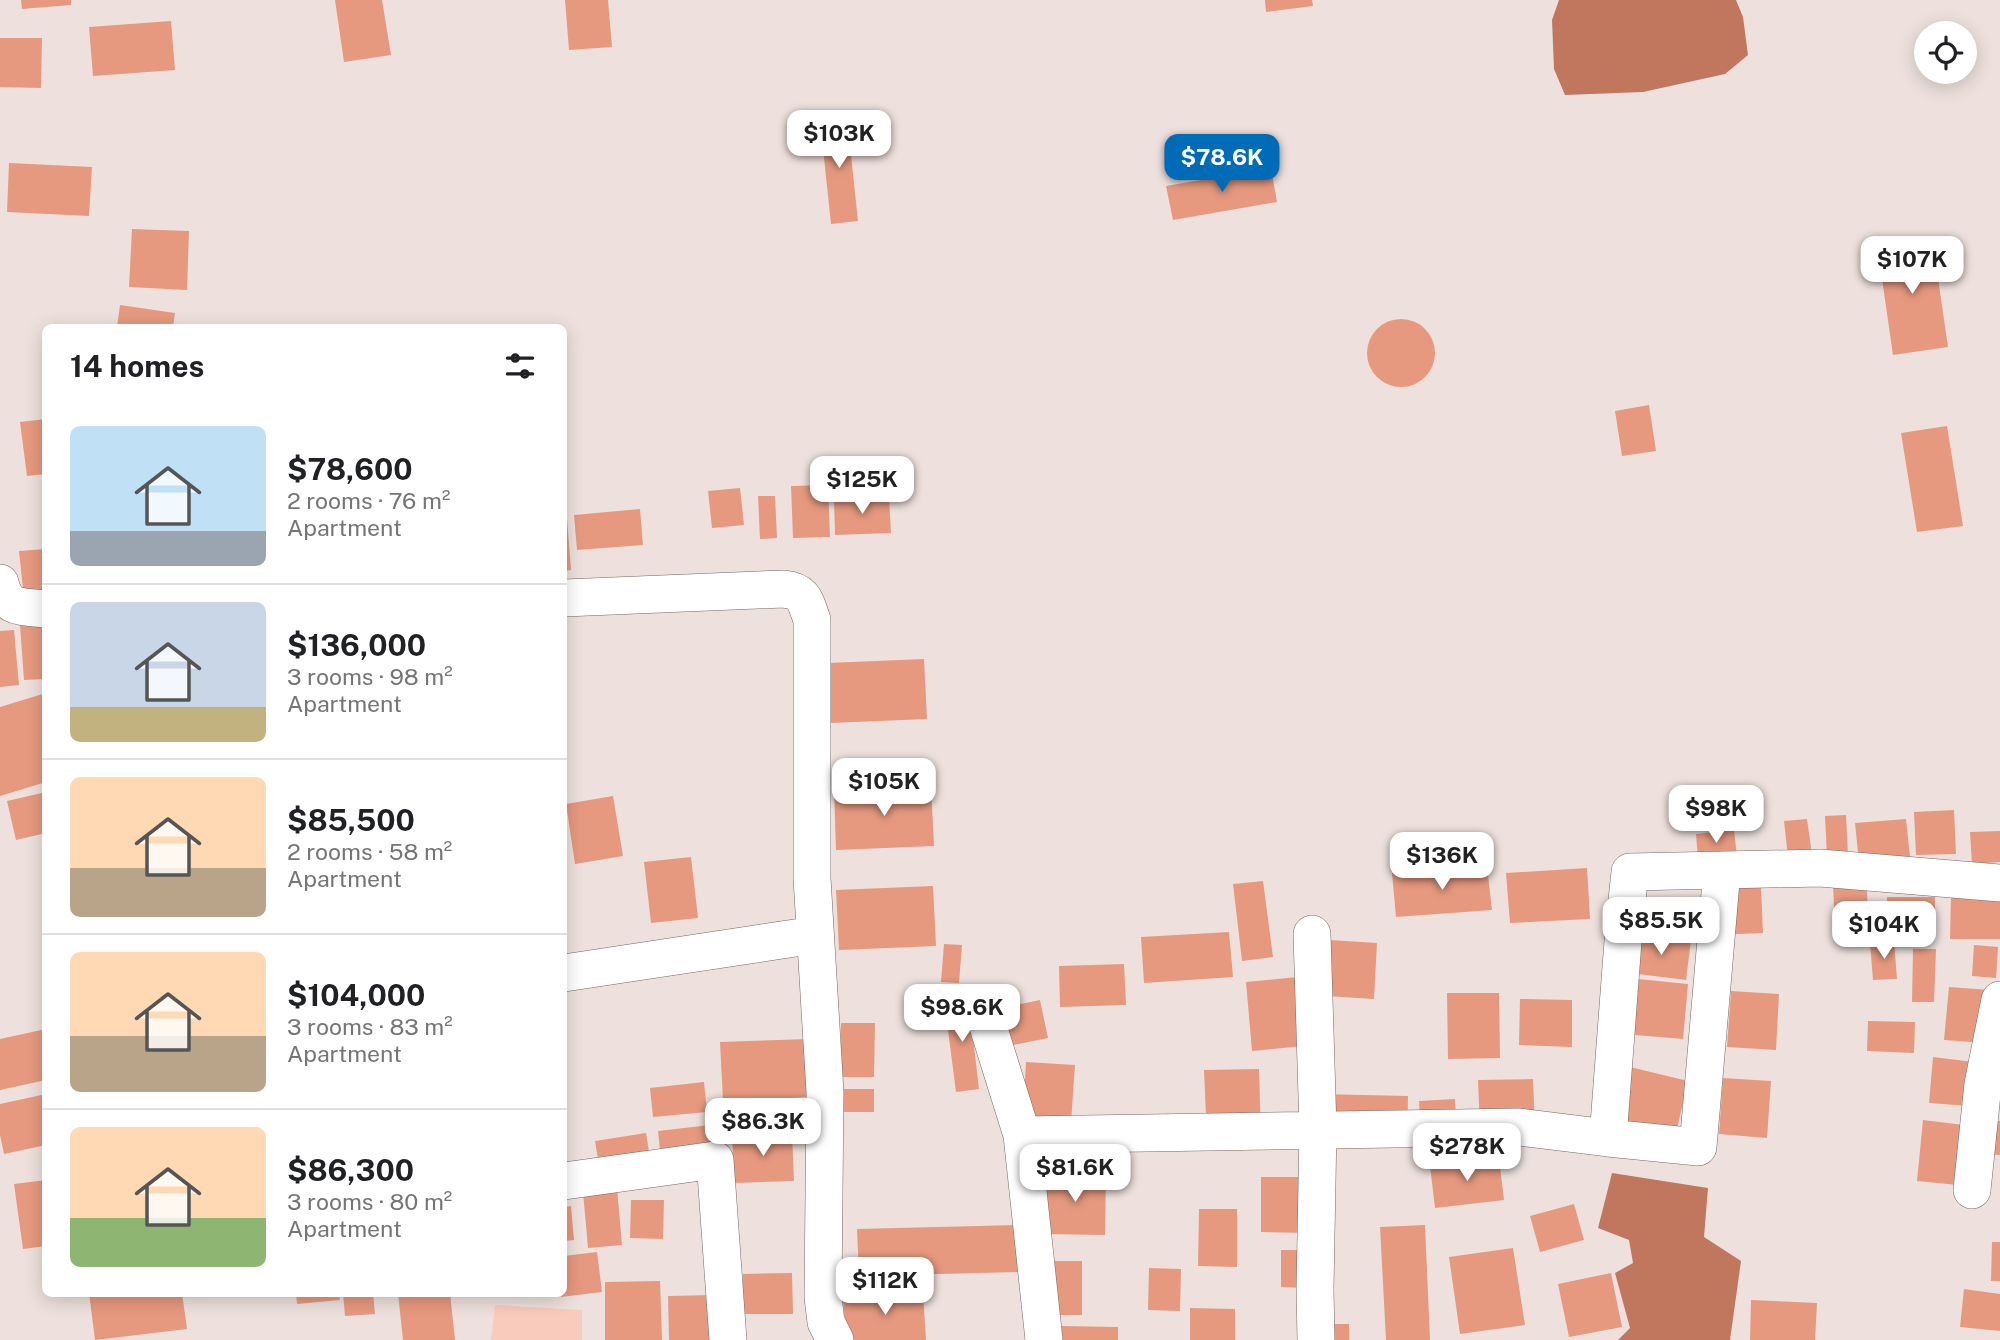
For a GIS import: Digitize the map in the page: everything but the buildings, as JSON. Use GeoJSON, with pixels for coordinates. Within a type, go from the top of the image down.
{"type":"FeatureCollection","features":[{"type":"Feature","properties":{"kind":"street"},"geometry":{"type":"LineString","coordinates":[[0,583],[4,597],[13,606],[42,609]]}},
{"type":"Feature","properties":{"kind":"street"},"geometry":{"type":"LineString","coordinates":[[567,598],[795,590],[805,600],[813,620],[812,878],[825,1092],[823,1297],[826,1322],[835,1340]]}},
{"type":"Feature","properties":{"kind":"street"},"geometry":{"type":"LineString","coordinates":[[1608,1138],[1630,872],[1820,868],[2000,883]]}},
{"type":"Feature","properties":{"kind":"street"},"geometry":{"type":"LineString","coordinates":[[1022,1135],[1519,1127],[1698,1147],[1722,870]]}},
{"type":"Feature","properties":{"kind":"street"},"geometry":{"type":"LineString","coordinates":[[1312,934],[1318,1129],[1316,1340]]}},
{"type":"Feature","properties":{"kind":"street"},"geometry":{"type":"LineString","coordinates":[[567,973],[815,935]]}},
{"type":"Feature","properties":{"kind":"street"},"geometry":{"type":"LineString","coordinates":[[1972,1190],[1983,1084],[2000,1000]]}},
{"type":"Feature","properties":{"kind":"street"},"geometry":{"type":"LineString","coordinates":[[982,1007],[1022,1135],[1044,1340]]}},
{"type":"Feature","properties":{"kind":"street"},"geometry":{"type":"LineString","coordinates":[[567,1181],[715,1160],[728,1340]]}},
{"type":"Feature","properties":{"kind":"shaded area"},"geometry":{"type":"Polygon","coordinates":[[[1559,0],[1736,0],[1743,17],[1748,55],[1725,74],[1643,92],[1565,95],[1554,69],[1552,20],[1559,0]]]}},
{"type":"Feature","properties":{"kind":"shaded area"},"geometry":{"type":"Polygon","coordinates":[[[1612,1173],[1708,1188],[1704,1237],[1741,1261],[1730,1340],[1618,1340],[1630,1328],[1615,1273],[1633,1263],[1629,1240],[1598,1228],[1612,1173]]]}},
{"type":"Feature","properties":{"kind":"shaded area"},"geometry":{"type":"Polygon","coordinates":[[[495,1305],[582,1310],[582,1340],[491,1340],[495,1305]]]}}]}
